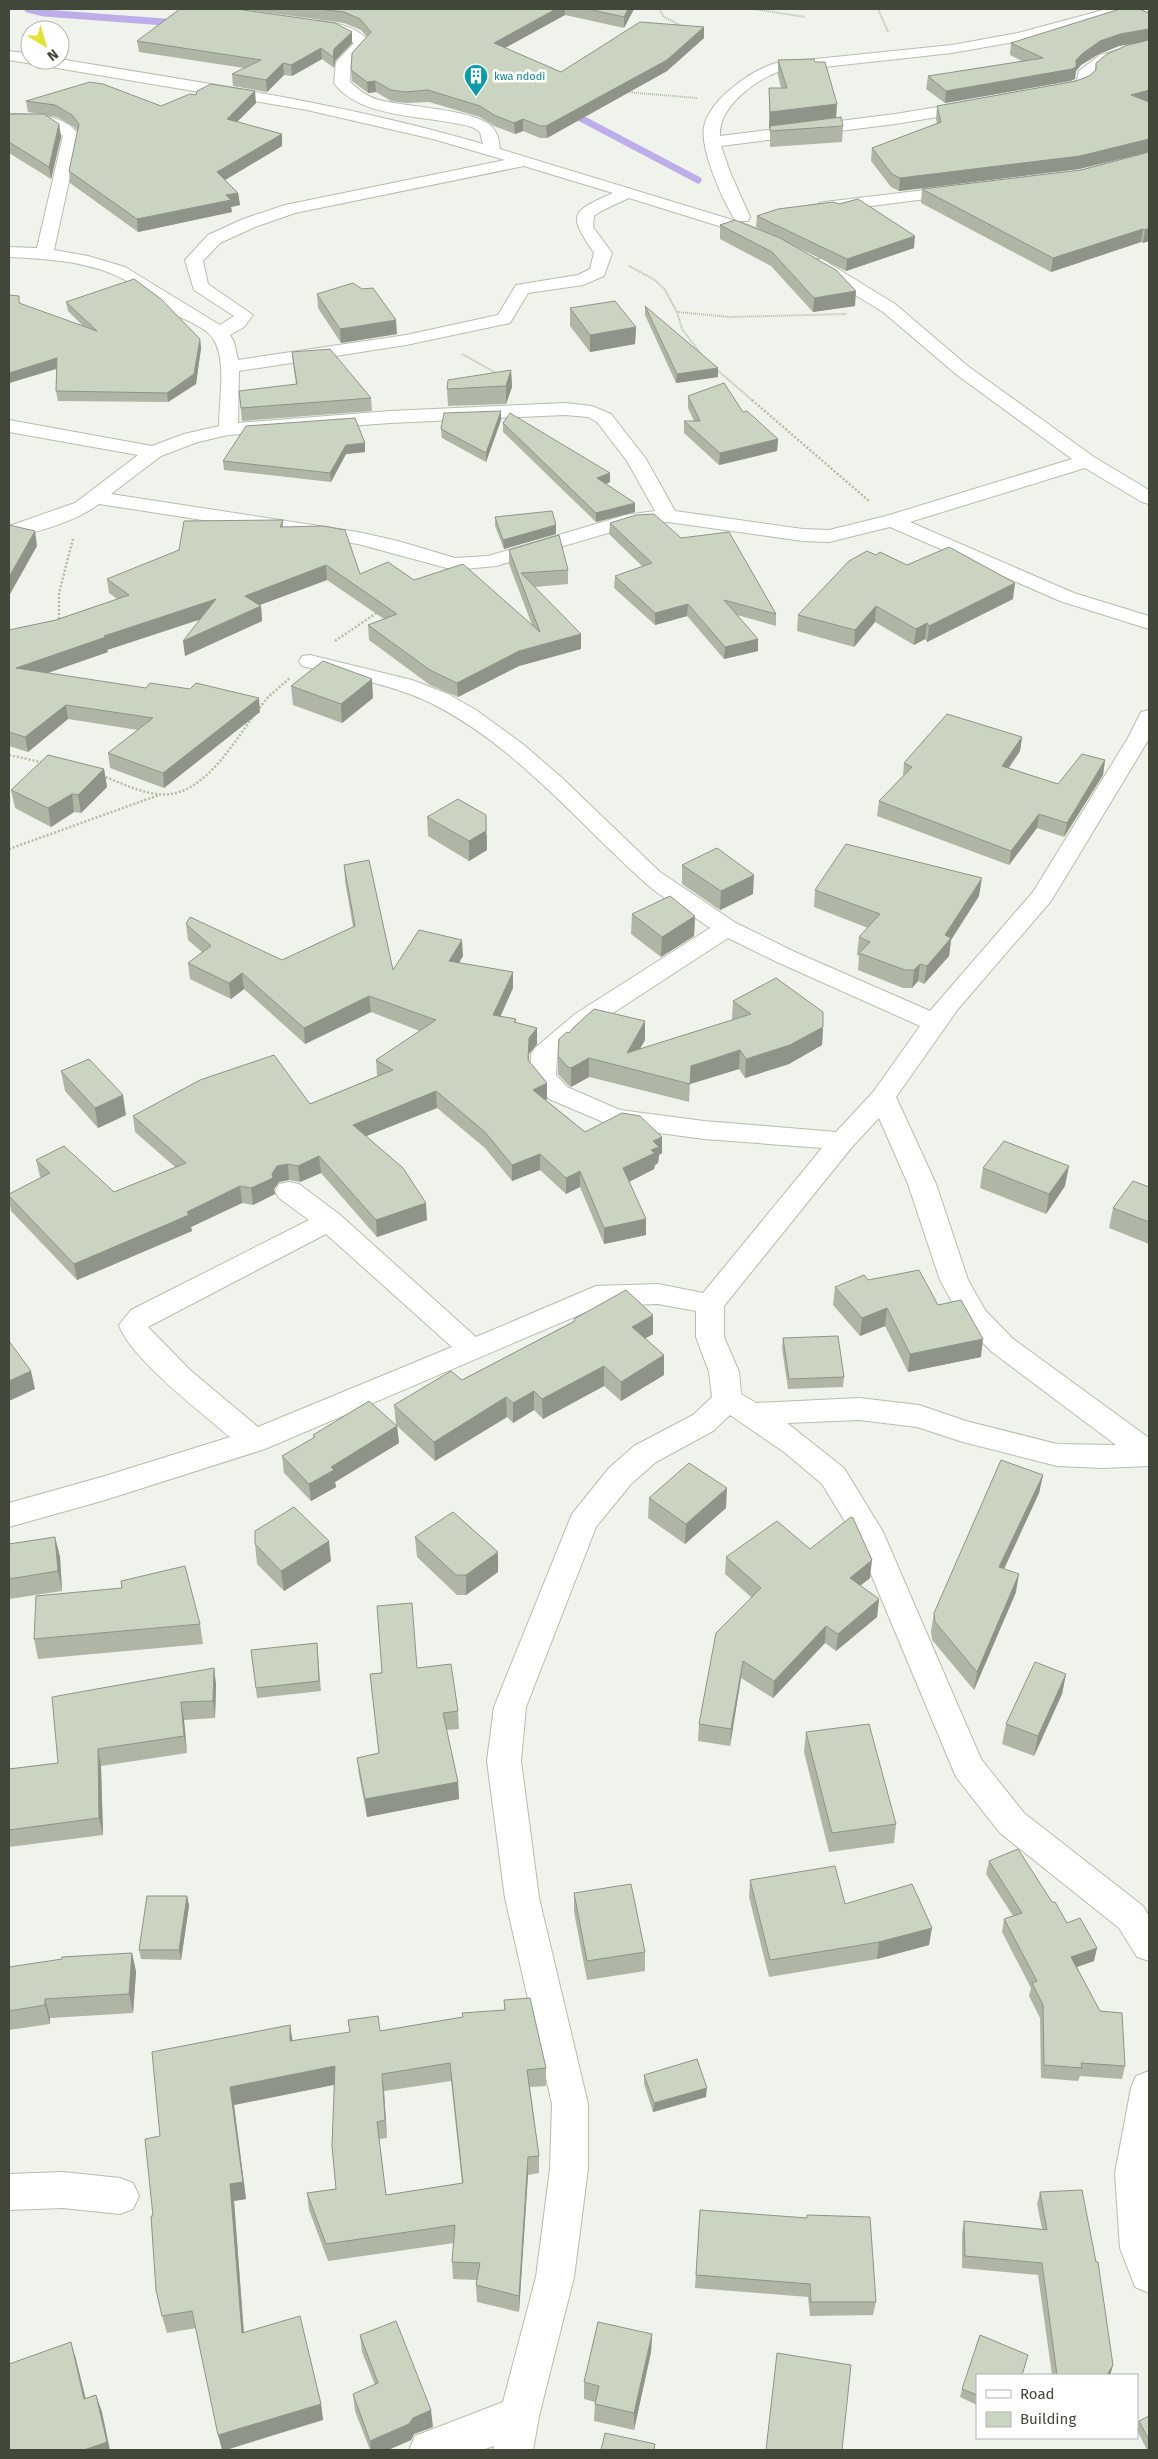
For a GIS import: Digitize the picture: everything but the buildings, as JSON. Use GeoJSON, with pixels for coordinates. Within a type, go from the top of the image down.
{"type":"FeatureCollection","features":[{"type":"Feature","properties":{"kind":"street"},"geometry":{"type":"LineString","coordinates":[[742,217],[723,176],[711,128],[727,101],[752,78],[776,68],[962,48],[1019,38],[1124,9]]}},
{"type":"Feature","properties":{"kind":"street"},"geometry":{"type":"LineString","coordinates":[[300,22],[339,28],[356,35],[363,44],[344,62],[342,83],[361,98],[388,106],[471,122],[485,128],[490,136],[492,151]]}},
{"type":"Feature","properties":{"kind":"street"},"geometry":{"type":"LineString","coordinates":[[1038,94],[1082,84],[1084,74],[1089,68],[1118,54],[1149,46]]}},
{"type":"Feature","properties":{"kind":"street"},"geometry":{"type":"LineString","coordinates":[[70,65],[307,105],[437,135],[492,151],[521,162],[725,222],[777,243]]}},
{"type":"Feature","properties":{"kind":"street"},"geometry":{"type":"LineString","coordinates":[[713,142],[895,119],[993,103]]}},
{"type":"Feature","properties":{"kind":"street"},"geometry":{"type":"LineString","coordinates":[[9,119],[47,120],[65,128],[71,135],[45,253]]}},
{"type":"Feature","properties":{"kind":"street"},"geometry":{"type":"LineString","coordinates":[[220,333],[238,323],[244,315],[200,286],[194,260],[214,239],[249,223],[291,209],[521,162]]}},
{"type":"Feature","properties":{"kind":"street"},"geometry":{"type":"LineString","coordinates":[[808,209],[977,189]]}},
{"type":"Feature","properties":{"kind":"street"},"geometry":{"type":"LineString","coordinates":[[228,367],[406,340],[504,319],[509,314],[517,294],[522,289],[592,277],[598,272],[603,253],[585,227],[586,216],[595,207],[628,192]]}},
{"type":"Feature","properties":{"kind":"street"},"geometry":{"type":"LineString","coordinates":[[725,222],[742,217],[761,215]]}},
{"type":"Feature","properties":{"kind":"street"},"geometry":{"type":"LineString","coordinates":[[9,252],[45,253],[105,266],[131,276],[167,303],[220,333],[226,344],[228,367],[228,429]]}},
{"type":"Feature","properties":{"kind":"street"},"geometry":{"type":"LineString","coordinates":[[804,256],[890,308],[963,371],[1086,461],[1149,498]]}},
{"type":"Feature","properties":{"kind":"street"},"geometry":{"type":"LineString","coordinates":[[9,532],[32,526],[88,502],[154,452],[191,438],[228,429],[400,417],[565,409],[592,412],[604,418],[636,458],[668,516]]}},
{"type":"Feature","properties":{"kind":"street"},"geometry":{"type":"LineString","coordinates":[[9,426],[154,452]]}},
{"type":"Feature","properties":{"kind":"street"},"geometry":{"type":"LineString","coordinates":[[88,502],[358,538],[454,564],[489,562],[633,519],[668,516],[820,536],[851,532],[1086,461]]}},
{"type":"Feature","properties":{"kind":"street"},"geometry":{"type":"LineString","coordinates":[[892,521],[1067,597],[1149,622]]}},
{"type":"Feature","properties":{"kind":"street"},"geometry":{"type":"LineString","coordinates":[[310,661],[404,685],[440,699],[468,715],[495,733],[548,778],[652,877],[727,928],[786,957],[936,1022]]}},
{"type":"Feature","properties":{"kind":"street"},"geometry":{"type":"LineString","coordinates":[[1149,717],[1134,746],[1043,896],[949,1003],[883,1097],[843,1141],[710,1304],[710,1337],[739,1407],[795,1444],[834,1476],[872,1540],[968,1767],[1012,1823],[1131,1917],[1149,1946]]}},
{"type":"Feature","properties":{"kind":"street"},"geometry":{"type":"LineString","coordinates":[[727,928],[584,1020],[544,1054],[543,1077],[558,1093],[616,1118],[704,1130],[843,1141]]}},
{"type":"Feature","properties":{"kind":"street"},"geometry":{"type":"LineString","coordinates":[[883,1097],[922,1184],[954,1280],[974,1316],[1002,1345],[1149,1455]]}},
{"type":"Feature","properties":{"kind":"street"},"geometry":{"type":"LineString","coordinates":[[289,1191],[329,1222],[473,1350]]}},
{"type":"Feature","properties":{"kind":"street"},"geometry":{"type":"LineString","coordinates":[[254,1442],[180,1378],[136,1334],[133,1325],[141,1317],[329,1222]]}},
{"type":"Feature","properties":{"kind":"street"},"geometry":{"type":"LineString","coordinates":[[9,1515],[105,1488],[254,1442],[596,1296],[658,1294],[710,1304]]}},
{"type":"Feature","properties":{"kind":"street"},"geometry":{"type":"LineString","coordinates":[[429,2450],[516,2433],[555,2276],[569,2169],[570,2104],[550,2010],[522,1898],[504,1761],[510,1706],[583,1522],[620,1476],[645,1454],[703,1423],[739,1407],[859,1409],[919,1416],[963,1431],[1057,1455],[1102,1457],[1149,1455]]}},
{"type":"Feature","properties":{"kind":"street"},"geometry":{"type":"LineString","coordinates":[[1149,2088],[1134,2172],[1139,2248],[1149,2274]]}},
{"type":"Feature","properties":{"kind":"street"},"geometry":{"type":"LineString","coordinates":[[9,2192],[63,2190],[120,2196]]}},
{"type":"Feature","properties":{"kind":"path"},"geometry":{"type":"LineString","coordinates":[[659,9],[664,17],[685,27]]}},
{"type":"Feature","properties":{"kind":"path"},"geometry":{"type":"LineString","coordinates":[[754,9],[805,17]]}},
{"type":"Feature","properties":{"kind":"path"},"geometry":{"type":"LineString","coordinates":[[621,92],[727,101]]}},
{"type":"Feature","properties":{"kind":"path"},"geometry":{"type":"LineString","coordinates":[[603,253],[655,280],[665,290],[677,312],[682,329],[703,357]]}},
{"type":"Feature","properties":{"kind":"path"},"geometry":{"type":"LineString","coordinates":[[677,312],[730,317],[782,317],[844,315],[890,308]]}},
{"type":"Feature","properties":{"kind":"path"},"geometry":{"type":"LineString","coordinates":[[406,340],[438,350],[464,354],[500,374]]}},
{"type":"Feature","properties":{"kind":"path"},"geometry":{"type":"LineString","coordinates":[[708,362],[892,521]]}},
{"type":"Feature","properties":{"kind":"path"},"geometry":{"type":"LineString","coordinates":[[60,625],[57,617],[60,584],[88,502]]}},
{"type":"Feature","properties":{"kind":"path"},"geometry":{"type":"LineString","coordinates":[[9,849],[159,795],[179,793],[197,784],[224,754],[268,697],[340,636],[384,608]]}},
{"type":"Feature","properties":{"kind":"path"},"geometry":{"type":"LineString","coordinates":[[9,755],[48,763]]}},
{"type":"Feature","properties":{"kind":"path"},"geometry":{"type":"LineString","coordinates":[[96,774],[159,795]]}},
{"type":"Feature","properties":{"kind":"waterway"},"geometry":{"type":"LineString","coordinates":[[28,9],[44,13],[178,23]]}},
{"type":"Feature","properties":{"kind":"waterway"},"geometry":{"type":"LineString","coordinates":[[569,112],[698,180]]}},
{"type":"Feature","properties":{"kind":"place","name":"kwa ndodi"},"geometry":{"type":"Point","coordinates":[476,97]}}]}
